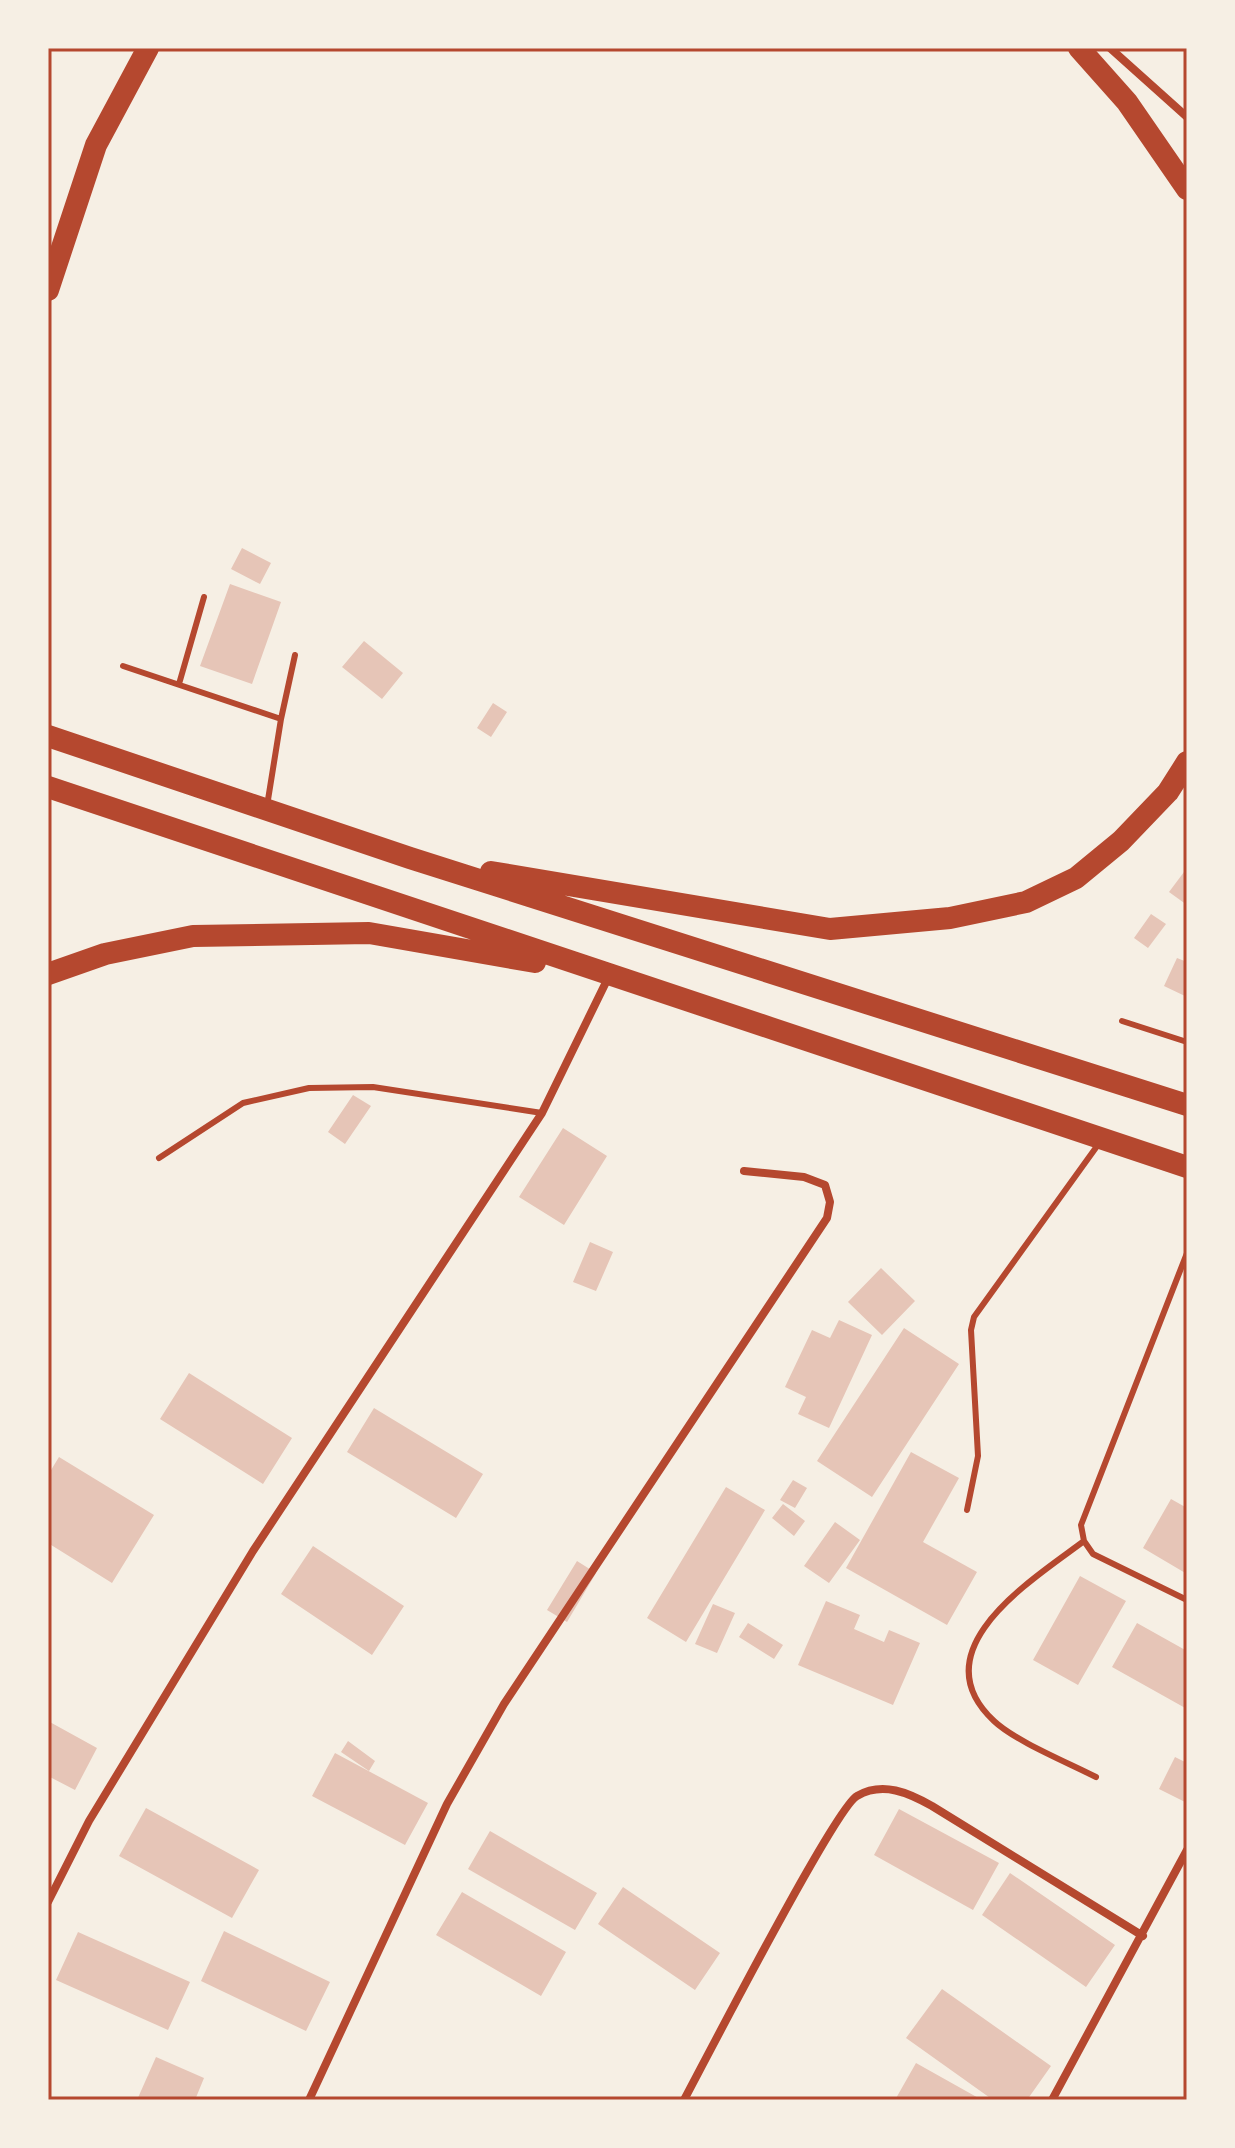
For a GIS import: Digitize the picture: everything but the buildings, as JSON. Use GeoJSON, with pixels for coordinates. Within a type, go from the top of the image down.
{"type":"FeatureCollection","features":[{"type":"Feature","properties":{"kind":"highway"},"geometry":{"type":"LineString","coordinates":[[48,290],[96,145],[148,48]]}},
{"type":"Feature","properties":{"kind":"highway"},"geometry":{"type":"LineString","coordinates":[[1079,48],[1127,102],[1187,189]]}},
{"type":"Feature","properties":{"kind":"highway"},"geometry":{"type":"LineString","coordinates":[[48,736],[410,858],[1187,1105]]}},
{"type":"Feature","properties":{"kind":"highway"},"geometry":{"type":"LineString","coordinates":[[410,858],[830,929],[950,918],[1026,902],[1076,878],[1121,841],[1168,792],[1187,762]]}},
{"type":"Feature","properties":{"kind":"highway"},"geometry":{"type":"LineString","coordinates":[[48,787],[1187,1167]]}},
{"type":"Feature","properties":{"kind":"highway"},"geometry":{"type":"LineString","coordinates":[[48,974],[105,954],[193,936],[369,933],[609,975]]}},
{"type":"Feature","properties":{"kind":"street"},"geometry":{"type":"LineString","coordinates":[[1110,48],[1187,117]]}},
{"type":"Feature","properties":{"kind":"street"},"geometry":{"type":"LineString","coordinates":[[48,1902],[89,1821],[253,1551],[542,1113],[609,975]]}},
{"type":"Feature","properties":{"kind":"street"},"geometry":{"type":"LineString","coordinates":[[309,2100],[447,1804],[504,1704],[827,1218],[830,1202],[825,1185],[804,1177],[744,1171]]}},
{"type":"Feature","properties":{"kind":"street"},"geometry":{"type":"LineString","coordinates":[[684,2100],[827,1840],[854,1797],[891,1788],[910,1794],[1143,1936]]}},
{"type":"Feature","properties":{"kind":"street"},"geometry":{"type":"LineString","coordinates":[[1052,2100],[1187,1850]]}},
{"type":"Feature","properties":{"kind":"lane"},"geometry":{"type":"LineString","coordinates":[[179,684],[204,597]]}},
{"type":"Feature","properties":{"kind":"lane"},"geometry":{"type":"LineString","coordinates":[[267,810],[295,655]]}},
{"type":"Feature","properties":{"kind":"lane"},"geometry":{"type":"LineString","coordinates":[[123,666],[281,719]]}},
{"type":"Feature","properties":{"kind":"lane"},"geometry":{"type":"LineString","coordinates":[[1122,1021],[1187,1042]]}},
{"type":"Feature","properties":{"kind":"lane"},"geometry":{"type":"LineString","coordinates":[[159,1158],[243,1103],[309,1088],[373,1087],[542,1113]]}},
{"type":"Feature","properties":{"kind":"lane"},"geometry":{"type":"LineString","coordinates":[[967,1510],[978,1456],[971,1330],[974,1317],[1102,1139]]}},
{"type":"Feature","properties":{"kind":"lane"},"geometry":{"type":"LineString","coordinates":[[1187,1253],[1081,1525],[1084,1541],[1093,1554],[1187,1600]]}},
{"type":"Feature","properties":{"kind":"lane"},"geometry":{"type":"LineString","coordinates":[[1084,1541],[1003,1602],[973,1651],[967,1679],[975,1700],[996,1724],[1096,1777]]}}]}
